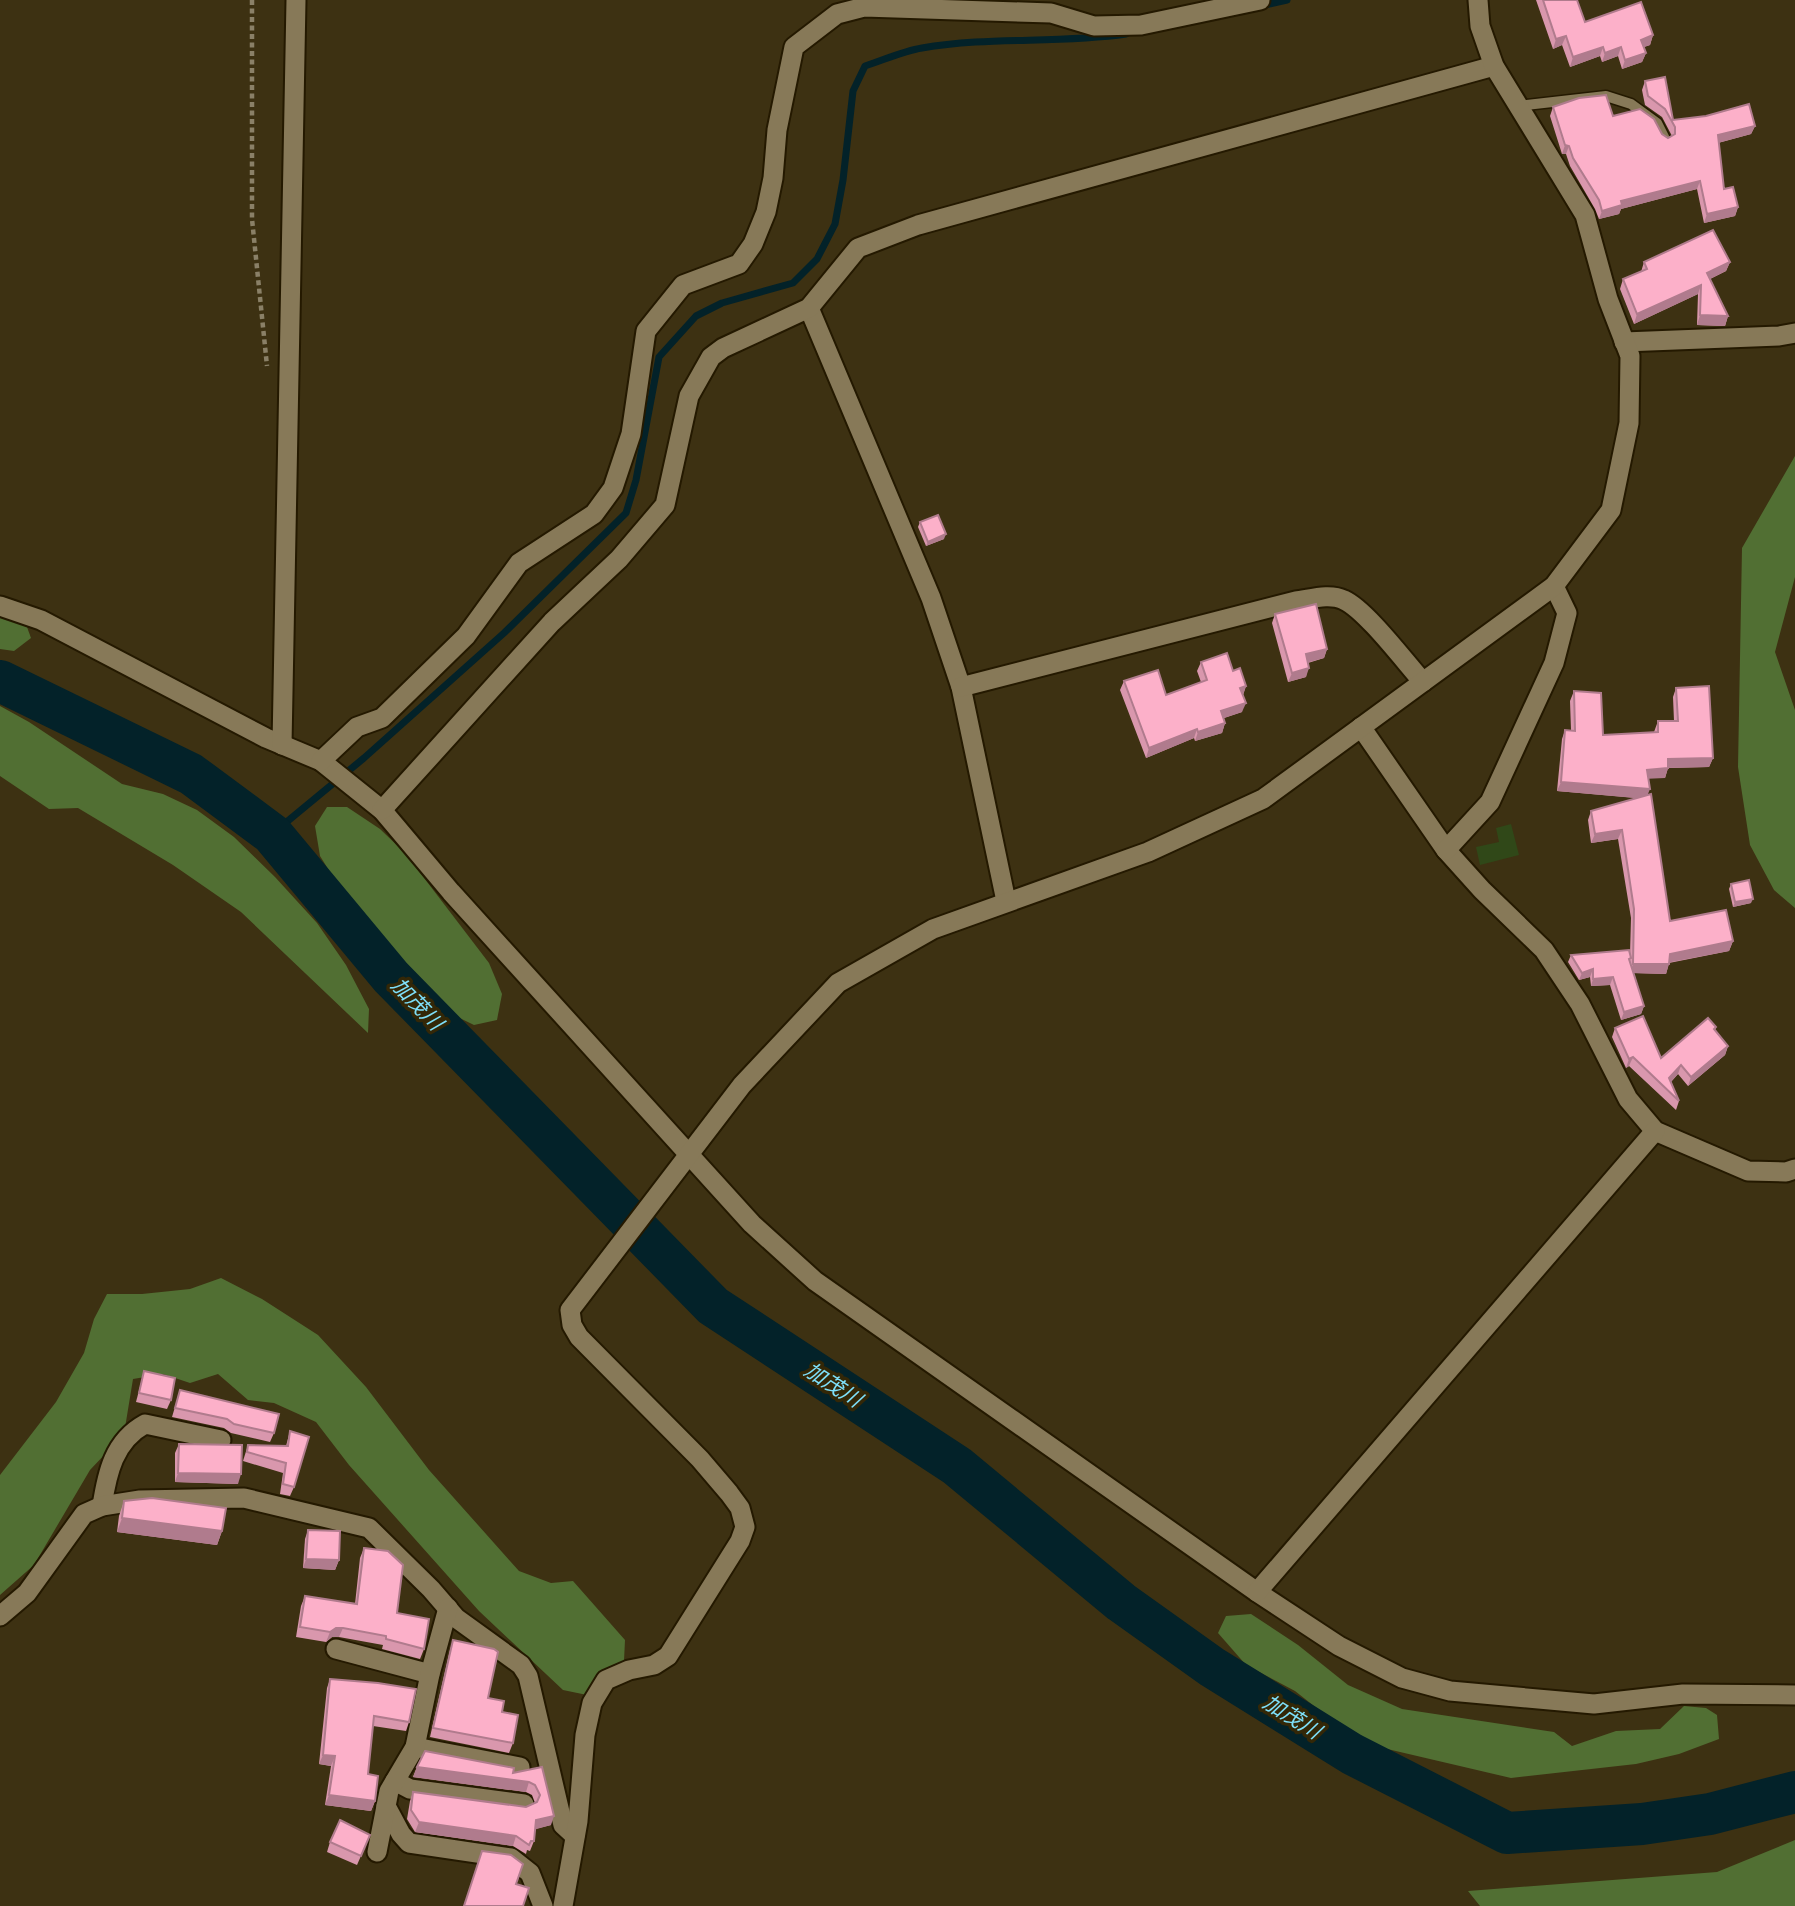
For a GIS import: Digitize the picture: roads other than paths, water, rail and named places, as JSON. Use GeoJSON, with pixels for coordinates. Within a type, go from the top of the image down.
{"type":"FeatureCollection","features":[{"type":"Feature","properties":{"kind":"street"},"geometry":{"type":"LineString","coordinates":[[282,745],[296,0]]}},
{"type":"Feature","properties":{"kind":"street"},"geometry":{"type":"LineString","coordinates":[[327,766],[357,727],[382,718],[466,636],[519,563],[594,514],[613,488],[631,434],[646,331],[683,285],[739,264],[753,244],[766,212],[773,178],[777,131],[794,47],[837,7],[922,7],[1051,13],[1094,26],[1141,25],[1260,0]]}},
{"type":"Feature","properties":{"kind":"street"},"geometry":{"type":"LineString","coordinates":[[563,1906],[575,1836],[585,1735],[592,1703],[606,1680],[654,1665],[668,1656],[740,1541],[745,1527],[740,1508],[729,1493],[579,1337],[572,1325],[570,1310],[742,1085],[838,983],[933,929],[1148,852],[1263,799],[1554,586],[1611,510],[1629,422],[1630,356],[1608,299],[1584,215],[1494,66],[1480,26],[1478,0]]}},
{"type":"Feature","properties":{"kind":"street"},"geometry":{"type":"LineString","coordinates":[[382,810],[552,622],[619,559],[665,505],[689,396],[711,358],[723,348],[808,308],[858,248],[918,225],[1494,66]]}},
{"type":"Feature","properties":{"kind":"street"},"geometry":{"type":"LineString","coordinates":[[808,308],[931,597],[961,687],[1006,901]]}},
{"type":"Feature","properties":{"kind":"street"},"geometry":{"type":"LineString","coordinates":[[1624,342],[1779,336],[1795,333]]}},
{"type":"Feature","properties":{"kind":"street"},"geometry":{"type":"LineString","coordinates":[[1446,850],[1490,802],[1553,663],[1567,613],[1554,586]]}},
{"type":"Feature","properties":{"kind":"street"},"geometry":{"type":"LineString","coordinates":[[961,687],[1296,601],[1327,597],[1343,599],[1359,610],[1423,682]]}},
{"type":"Feature","properties":{"kind":"street"},"geometry":{"type":"LineString","coordinates":[[0,606],[41,620],[327,766],[382,810],[451,892],[689,1156],[752,1224],[815,1281],[1257,1592],[1339,1646],[1402,1678],[1450,1691],[1594,1704],[1683,1694],[1795,1695]]}},
{"type":"Feature","properties":{"kind":"street"},"geometry":{"type":"LineString","coordinates":[[1361,727],[1446,850],[1482,890],[1544,950],[1580,1004],[1628,1099],[1655,1131],[1748,1171],[1786,1172],[1795,1169]]}},
{"type":"Feature","properties":{"kind":"street"},"geometry":{"type":"LineString","coordinates":[[1257,1592],[1655,1131]]}},
{"type":"Feature","properties":{"kind":"street"},"geometry":{"type":"LineString","coordinates":[[102,1506],[111,1460],[132,1431],[145,1423],[221,1440]]}},
{"type":"Feature","properties":{"kind":"street"},"geometry":{"type":"LineString","coordinates":[[0,1616],[27,1593],[84,1514],[102,1506],[140,1500],[244,1498],[369,1528],[431,1588],[456,1618],[520,1665],[528,1676],[563,1825],[575,1836]]}},
{"type":"Feature","properties":{"kind":"street"},"geometry":{"type":"LineString","coordinates":[[377,1853],[389,1791],[415,1747],[430,1674],[448,1608]]}},
{"type":"Feature","properties":{"kind":"street"},"geometry":{"type":"LineString","coordinates":[[336,1649],[430,1674]]}},
{"type":"Feature","properties":{"kind":"street"},"geometry":{"type":"LineString","coordinates":[[415,1747],[520,1767]]}},
{"type":"Feature","properties":{"kind":"street"},"geometry":{"type":"LineString","coordinates":[[395,1781],[410,1788],[524,1804]]}},
{"type":"Feature","properties":{"kind":"street"},"geometry":{"type":"LineString","coordinates":[[386,1807],[409,1843],[511,1858],[530,1873],[543,1906]]}},
{"type":"Feature","properties":{"kind":"lane"},"geometry":{"type":"LineString","coordinates":[[1517,106],[1606,96],[1631,104],[1657,123],[1665,139]]}},
{"type":"Feature","properties":{"kind":"waterway"},"geometry":{"type":"LineString","coordinates":[[1261,6],[1287,0]]}},
{"type":"Feature","properties":{"kind":"waterway"},"geometry":{"type":"LineString","coordinates":[[272,834],[364,758],[504,633],[626,513],[636,480],[659,357],[696,316],[722,303],[793,283],[817,259],[835,224],[853,91],[865,66],[908,51],[947,44],[1075,39],[1126,34]]}},
{"type":"Feature","properties":{"kind":"waterway","name":"加茂川"},"geometry":{"type":"LineString","coordinates":[[0,681],[191,774],[272,834],[391,977],[713,1306],[957,1466],[1121,1602],[1212,1667],[1352,1754],[1507,1833],[1642,1824],[1710,1814],[1795,1792]]}}]}
